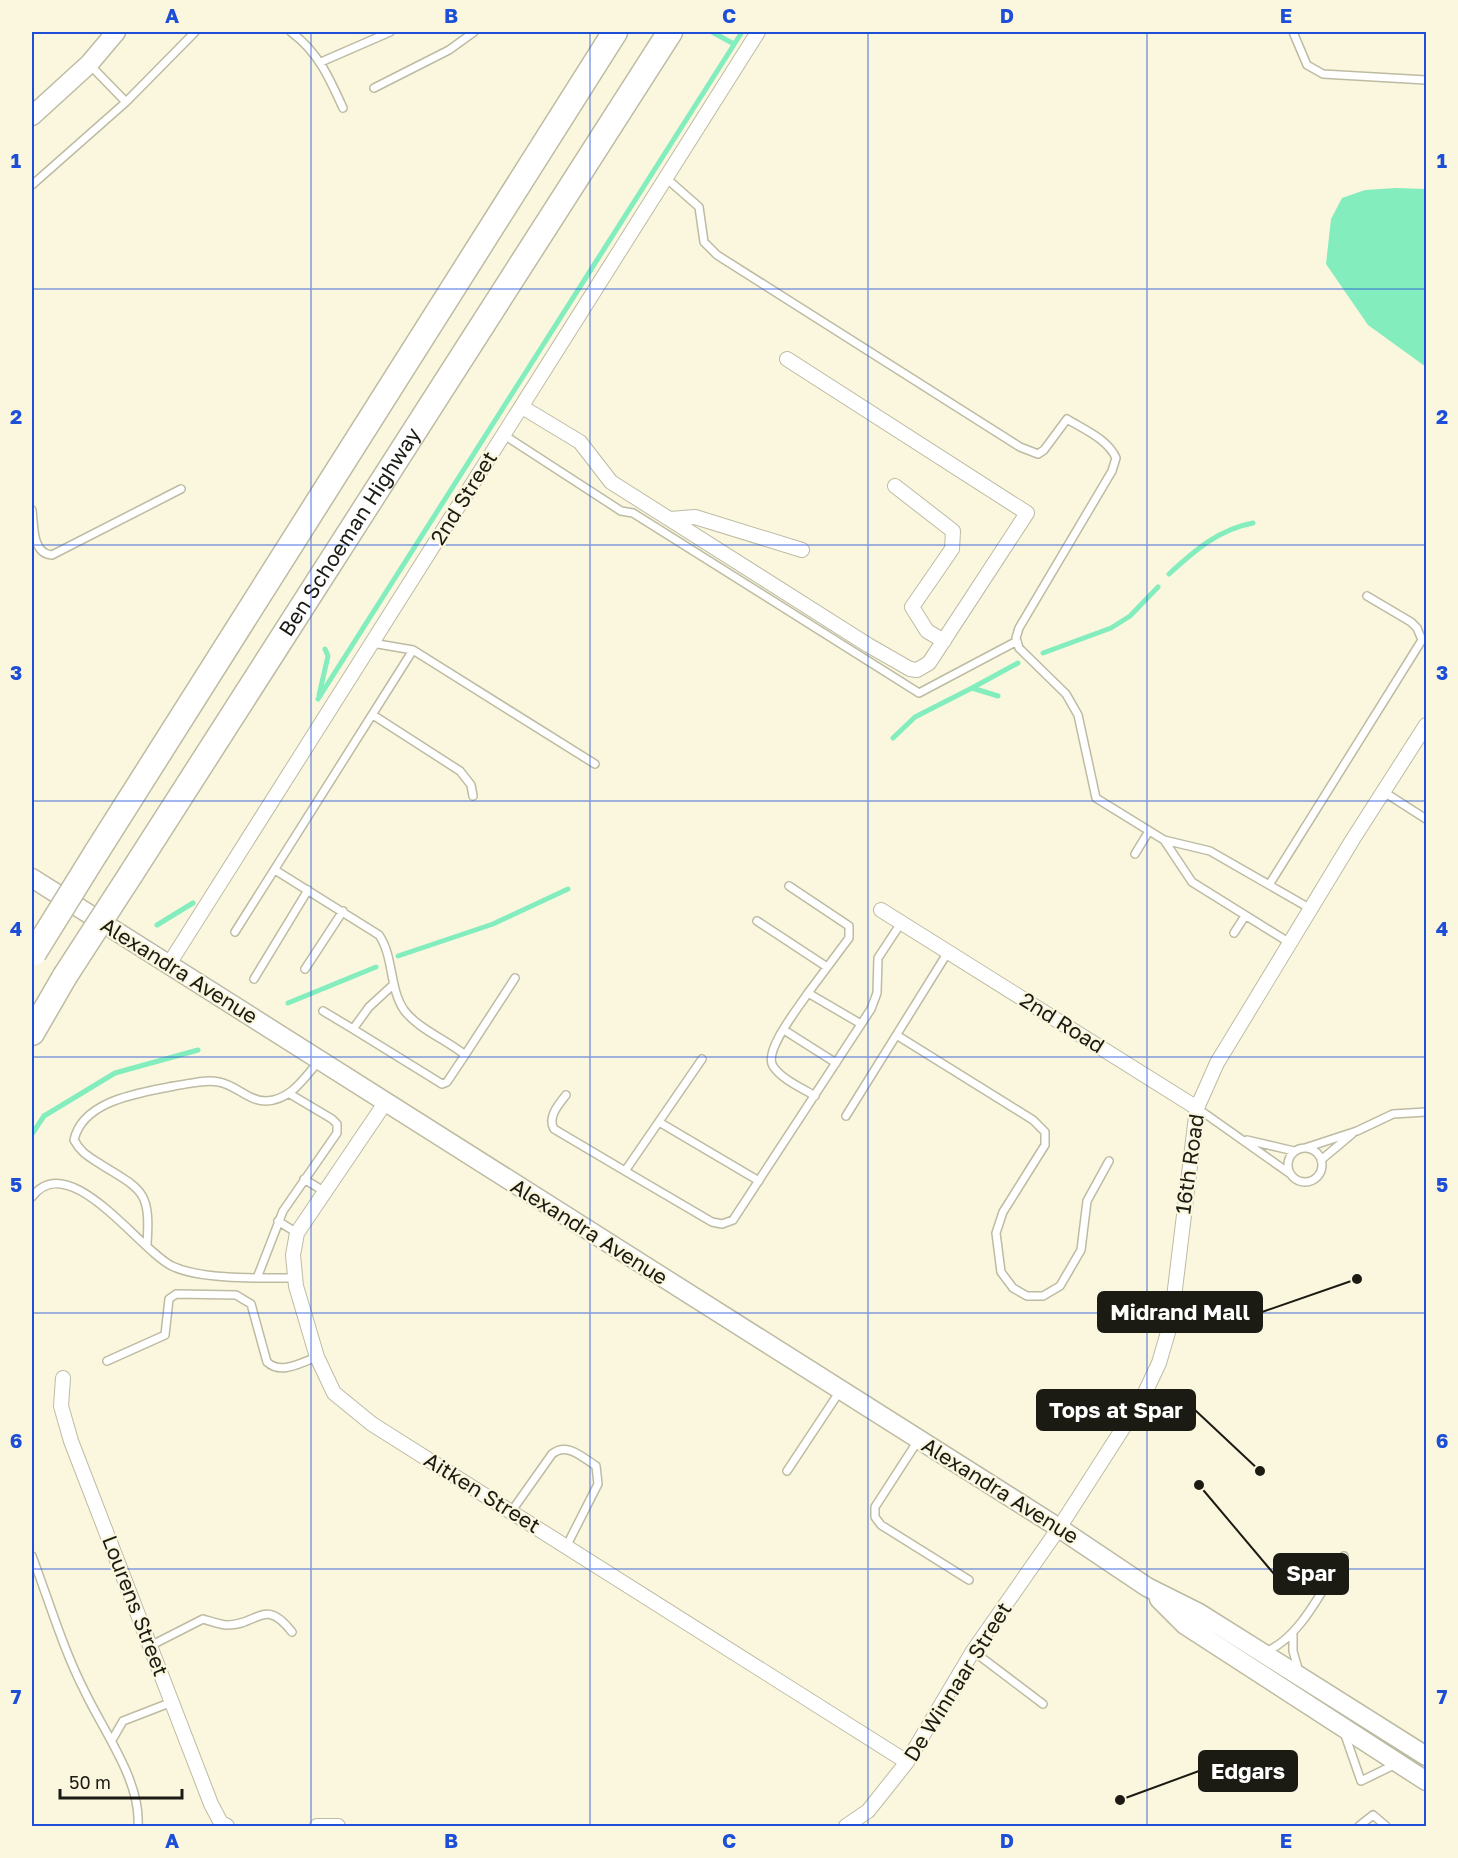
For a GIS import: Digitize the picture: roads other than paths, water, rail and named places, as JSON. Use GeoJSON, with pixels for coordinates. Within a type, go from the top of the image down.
{"type":"FeatureCollection","features":[{"type":"Feature","properties":{"kind":"highway","name":"Ben Schoeman Highway"},"geometry":{"type":"LineString","coordinates":[[33,956],[615,32]]}},
{"type":"Feature","properties":{"kind":"highway","name":"Ben Schoeman Highway"},"geometry":{"type":"LineString","coordinates":[[32,1033],[65,976],[130,874],[670,32]]}},
{"type":"Feature","properties":{"kind":"main road"},"geometry":{"type":"LineString","coordinates":[[32,116],[89,64],[116,32]]}},
{"type":"Feature","properties":{"kind":"main road","name":"Alexandra Avenue"},"geometry":{"type":"LineString","coordinates":[[32,878],[1059,1528],[1146,1587],[1199,1613],[1426,1756]]}},
{"type":"Feature","properties":{"kind":"main road","name":"Alexandra Avenue"},"geometry":{"type":"LineString","coordinates":[[1146,1587],[1185,1625],[1398,1762],[1423,1782]]}},
{"type":"Feature","properties":{"kind":"street","name":"2nd Street"},"geometry":{"type":"LineString","coordinates":[[169,964],[758,32]]}},
{"type":"Feature","properties":{"kind":"street"},"geometry":{"type":"LineString","coordinates":[[522,407],[580,442],[610,482],[910,669],[917,670],[930,663],[1027,513],[787,359]]}},
{"type":"Feature","properties":{"kind":"street"},"geometry":{"type":"LineString","coordinates":[[895,486],[953,531],[952,549],[912,607],[927,631],[944,641]]}},
{"type":"Feature","properties":{"kind":"street"},"geometry":{"type":"LineString","coordinates":[[670,519],[695,518],[802,550]]}},
{"type":"Feature","properties":{"kind":"street","name":"16th Road"},"geometry":{"type":"LineString","coordinates":[[1059,1528],[1143,1397],[1159,1363],[1171,1322],[1197,1108],[1217,1063],[1426,725]]}},
{"type":"Feature","properties":{"kind":"street","name":"2nd Road"},"geometry":{"type":"LineString","coordinates":[[881,910],[1197,1108]]}},
{"type":"Feature","properties":{"kind":"street","name":"Aitken Street"},"geometry":{"type":"LineString","coordinates":[[385,1103],[297,1233],[293,1255],[295,1278],[316,1357],[334,1394],[344,1404],[511,1512],[907,1762]]}},
{"type":"Feature","properties":{"kind":"street","name":"Lourens Street"},"geometry":{"type":"LineString","coordinates":[[63,1378],[61,1406],[71,1442],[211,1804],[221,1823],[227,1827]]}},
{"type":"Feature","properties":{"kind":"street","name":"De Winnaar Street"},"geometry":{"type":"LineString","coordinates":[[846,1827],[868,1812],[907,1762],[974,1651],[1059,1528]]}},
{"type":"Feature","properties":{"kind":"street"},"geometry":{"type":"LineString","coordinates":[[317,1827],[338,1827]]}},
{"type":"Feature","properties":{"kind":"lane"},"geometry":{"type":"LineString","coordinates":[[32,185],[126,102],[195,32]]}},
{"type":"Feature","properties":{"kind":"lane"},"geometry":{"type":"LineString","coordinates":[[321,62],[390,32]]}},
{"type":"Feature","properties":{"kind":"lane"},"geometry":{"type":"LineString","coordinates":[[374,88],[448,50],[474,32]]}},
{"type":"Feature","properties":{"kind":"lane"},"geometry":{"type":"LineString","coordinates":[[1293,32],[1306,65],[1323,75],[1426,80]]}},
{"type":"Feature","properties":{"kind":"lane"},"geometry":{"type":"LineString","coordinates":[[297,33],[321,62],[342,108]]}},
{"type":"Feature","properties":{"kind":"lane"},"geometry":{"type":"LineString","coordinates":[[89,64],[126,102]]}},
{"type":"Feature","properties":{"kind":"lane"},"geometry":{"type":"LineString","coordinates":[[666,178],[699,207],[704,242],[717,255],[1020,447],[1038,454],[1044,450],[1067,419],[1103,442],[1114,453],[1116,458],[1112,471],[1025,616],[1019,628],[1017,641],[1025,654],[1066,694],[1078,715],[1096,798],[1164,840],[1210,851],[1311,909]]}},
{"type":"Feature","properties":{"kind":"lane"},"geometry":{"type":"LineString","coordinates":[[504,435],[621,511],[633,513],[919,693],[1017,641]]}},
{"type":"Feature","properties":{"kind":"lane"},"geometry":{"type":"LineString","coordinates":[[32,510],[37,546],[40,551],[52,555],[181,489]]}},
{"type":"Feature","properties":{"kind":"lane"},"geometry":{"type":"LineString","coordinates":[[1269,885],[1422,640],[1417,628],[1411,622],[1367,596]]}},
{"type":"Feature","properties":{"kind":"lane"},"geometry":{"type":"LineString","coordinates":[[372,643],[413,650],[595,764]]}},
{"type":"Feature","properties":{"kind":"lane"},"geometry":{"type":"LineString","coordinates":[[235,932],[413,650]]}},
{"type":"Feature","properties":{"kind":"lane"},"geometry":{"type":"LineString","coordinates":[[373,715],[460,771],[471,785],[473,796]]}},
{"type":"Feature","properties":{"kind":"lane"},"geometry":{"type":"LineString","coordinates":[[1384,792],[1426,819]]}},
{"type":"Feature","properties":{"kind":"lane"},"geometry":{"type":"LineString","coordinates":[[1135,854],[1149,831]]}},
{"type":"Feature","properties":{"kind":"lane"},"geometry":{"type":"LineString","coordinates":[[1164,840],[1192,882],[1290,944]]}},
{"type":"Feature","properties":{"kind":"lane"},"geometry":{"type":"LineString","coordinates":[[275,870],[379,935],[385,944],[394,984],[405,1012],[465,1055]]}},
{"type":"Feature","properties":{"kind":"lane"},"geometry":{"type":"LineString","coordinates":[[789,886],[849,926],[849,938],[808,993],[773,1048],[772,1065],[778,1073],[815,1096]]}},
{"type":"Feature","properties":{"kind":"lane"},"geometry":{"type":"LineString","coordinates":[[254,979],[308,890]]}},
{"type":"Feature","properties":{"kind":"lane"},"geometry":{"type":"LineString","coordinates":[[305,969],[343,911]]}},
{"type":"Feature","properties":{"kind":"lane"},"geometry":{"type":"LineString","coordinates":[[1234,933],[1245,916]]}},
{"type":"Feature","properties":{"kind":"lane"},"geometry":{"type":"LineString","coordinates":[[757,921],[827,967]]}},
{"type":"Feature","properties":{"kind":"lane"},"geometry":{"type":"LineString","coordinates":[[566,1095],[552,1117],[551,1124],[554,1129],[712,1222],[722,1224],[733,1220],[861,1024],[877,993],[878,958],[901,923]]}},
{"type":"Feature","properties":{"kind":"lane"},"geometry":{"type":"LineString","coordinates":[[846,1116],[898,1036],[948,952]]}},
{"type":"Feature","properties":{"kind":"lane"},"geometry":{"type":"LineString","coordinates":[[323,1011],[442,1084],[447,1082],[515,978]]}},
{"type":"Feature","properties":{"kind":"lane"},"geometry":{"type":"LineString","coordinates":[[353,1029],[369,1007],[394,984]]}},
{"type":"Feature","properties":{"kind":"lane"},"geometry":{"type":"LineString","coordinates":[[808,993],[861,1024]]}},
{"type":"Feature","properties":{"kind":"lane"},"geometry":{"type":"LineString","coordinates":[[784,1030],[836,1063]]}},
{"type":"Feature","properties":{"kind":"lane"},"geometry":{"type":"LineString","coordinates":[[898,1036],[1033,1120],[1045,1132],[1045,1145],[998,1221],[997,1251],[1001,1272],[1013,1288],[1027,1296],[1043,1296],[1060,1286],[1081,1250],[1087,1201],[1109,1161]]}},
{"type":"Feature","properties":{"kind":"lane"},"geometry":{"type":"LineString","coordinates":[[625,1171],[702,1059]]}},
{"type":"Feature","properties":{"kind":"lane"},"geometry":{"type":"LineString","coordinates":[[147,1244],[149,1214],[139,1189],[80,1151],[74,1140],[76,1128],[103,1106],[139,1093],[207,1080],[223,1083],[253,1099],[266,1101],[290,1094],[319,1061]]}},
{"type":"Feature","properties":{"kind":"lane"},"geometry":{"type":"LineString","coordinates":[[257,1278],[278,1221],[304,1179],[333,1142],[337,1124],[290,1094]]}},
{"type":"Feature","properties":{"kind":"lane","name":"2nd Road"},"geometry":{"type":"LineString","coordinates":[[1197,1108],[1289,1173]]}},
{"type":"Feature","properties":{"kind":"lane"},"geometry":{"type":"LineString","coordinates":[[1305,1148],[1315,1151],[1321,1160],[1319,1175],[1309,1182],[1298,1181],[1289,1173],[1287,1161],[1294,1151],[1357,1131],[1393,1114],[1426,1112]]}},
{"type":"Feature","properties":{"kind":"lane"},"geometry":{"type":"LineString","coordinates":[[659,1122],[759,1181]]}},
{"type":"Feature","properties":{"kind":"lane"},"geometry":{"type":"LineString","coordinates":[[1321,1160],[1357,1131]]}},
{"type":"Feature","properties":{"kind":"lane","name":"2nd Road"},"geometry":{"type":"LineString","coordinates":[[1241,1138],[1294,1151]]}},
{"type":"Feature","properties":{"kind":"lane"},"geometry":{"type":"LineString","coordinates":[[304,1179],[325,1193]]}},
{"type":"Feature","properties":{"kind":"lane"},"geometry":{"type":"LineString","coordinates":[[32,1197],[38,1189],[48,1184],[69,1185],[101,1205],[147,1244],[158,1257],[185,1271],[257,1278],[295,1278]]}},
{"type":"Feature","properties":{"kind":"lane"},"geometry":{"type":"LineString","coordinates":[[278,1221],[297,1233]]}},
{"type":"Feature","properties":{"kind":"lane"},"geometry":{"type":"LineString","coordinates":[[108,1361],[165,1335],[170,1299],[176,1294],[236,1295],[246,1299],[251,1304],[267,1362],[273,1367],[283,1369],[316,1357]]}},
{"type":"Feature","properties":{"kind":"lane"},"geometry":{"type":"LineString","coordinates":[[787,1471],[841,1390]]}},
{"type":"Feature","properties":{"kind":"lane"},"geometry":{"type":"LineString","coordinates":[[919,1440],[875,1507],[875,1517],[881,1525],[969,1580]]}},
{"type":"Feature","properties":{"kind":"lane"},"geometry":{"type":"LineString","coordinates":[[511,1512],[552,1454],[558,1449],[567,1449],[596,1466],[598,1484],[566,1546]]}},
{"type":"Feature","properties":{"kind":"lane"},"geometry":{"type":"LineString","coordinates":[[32,1556],[84,1692],[112,1740],[136,1800],[138,1827]]}},
{"type":"Feature","properties":{"kind":"lane"},"geometry":{"type":"LineString","coordinates":[[1263,1653],[1281,1645],[1293,1634],[1344,1556]]}},
{"type":"Feature","properties":{"kind":"lane"},"geometry":{"type":"LineString","coordinates":[[150,1646],[194,1621],[203,1619],[225,1625],[268,1613],[281,1618],[292,1632]]}},
{"type":"Feature","properties":{"kind":"lane"},"geometry":{"type":"LineString","coordinates":[[1293,1634],[1293,1651],[1300,1676]]}},
{"type":"Feature","properties":{"kind":"lane"},"geometry":{"type":"LineString","coordinates":[[974,1651],[1043,1704]]}},
{"type":"Feature","properties":{"kind":"lane"},"geometry":{"type":"LineString","coordinates":[[112,1740],[123,1721],[172,1702]]}},
{"type":"Feature","properties":{"kind":"lane"},"geometry":{"type":"LineString","coordinates":[[1342,1726],[1361,1781],[1398,1762]]}},
{"type":"Feature","properties":{"kind":"lane"},"geometry":{"type":"LineString","coordinates":[[1359,1827],[1372,1815],[1386,1827]]}},
{"type":"Feature","properties":{"kind":"waterway"},"geometry":{"type":"LineString","coordinates":[[712,32],[734,44]]}},
{"type":"Feature","properties":{"kind":"waterway"},"geometry":{"type":"LineString","coordinates":[[318,699],[742,32]]}},
{"type":"Feature","properties":{"kind":"waterway"},"geometry":{"type":"LineString","coordinates":[[1169,574],[1198,549],[1218,536],[1253,523]]}},
{"type":"Feature","properties":{"kind":"waterway"},"geometry":{"type":"LineString","coordinates":[[1043,653],[1111,628],[1130,616],[1158,587]]}},
{"type":"Feature","properties":{"kind":"waterway"},"geometry":{"type":"LineString","coordinates":[[319,695],[328,656],[325,649]]}},
{"type":"Feature","properties":{"kind":"waterway"},"geometry":{"type":"LineString","coordinates":[[972,688],[1018,663]]}},
{"type":"Feature","properties":{"kind":"waterway"},"geometry":{"type":"LineString","coordinates":[[893,738],[915,717],[972,688],[998,696]]}},
{"type":"Feature","properties":{"kind":"waterway"},"geometry":{"type":"LineString","coordinates":[[398,956],[493,924],[568,889]]}},
{"type":"Feature","properties":{"kind":"waterway"},"geometry":{"type":"LineString","coordinates":[[157,925],[193,903]]}},
{"type":"Feature","properties":{"kind":"waterway"},"geometry":{"type":"LineString","coordinates":[[288,1003],[376,967]]}},
{"type":"Feature","properties":{"kind":"waterway"},"geometry":{"type":"LineString","coordinates":[[32,1134],[44,1116],[115,1073],[198,1050]]}},
{"type":"Feature","properties":{"kind":"place","name":"Midrand Mall"},"geometry":{"type":"Point","coordinates":[1357,1279]}},
{"type":"Feature","properties":{"kind":"place","name":"Tops at Spar"},"geometry":{"type":"Point","coordinates":[1260,1471]}},
{"type":"Feature","properties":{"kind":"place","name":"Spar"},"geometry":{"type":"Point","coordinates":[1199,1485]}},
{"type":"Feature","properties":{"kind":"place","name":"Edgars"},"geometry":{"type":"Point","coordinates":[1120,1800]}}]}
